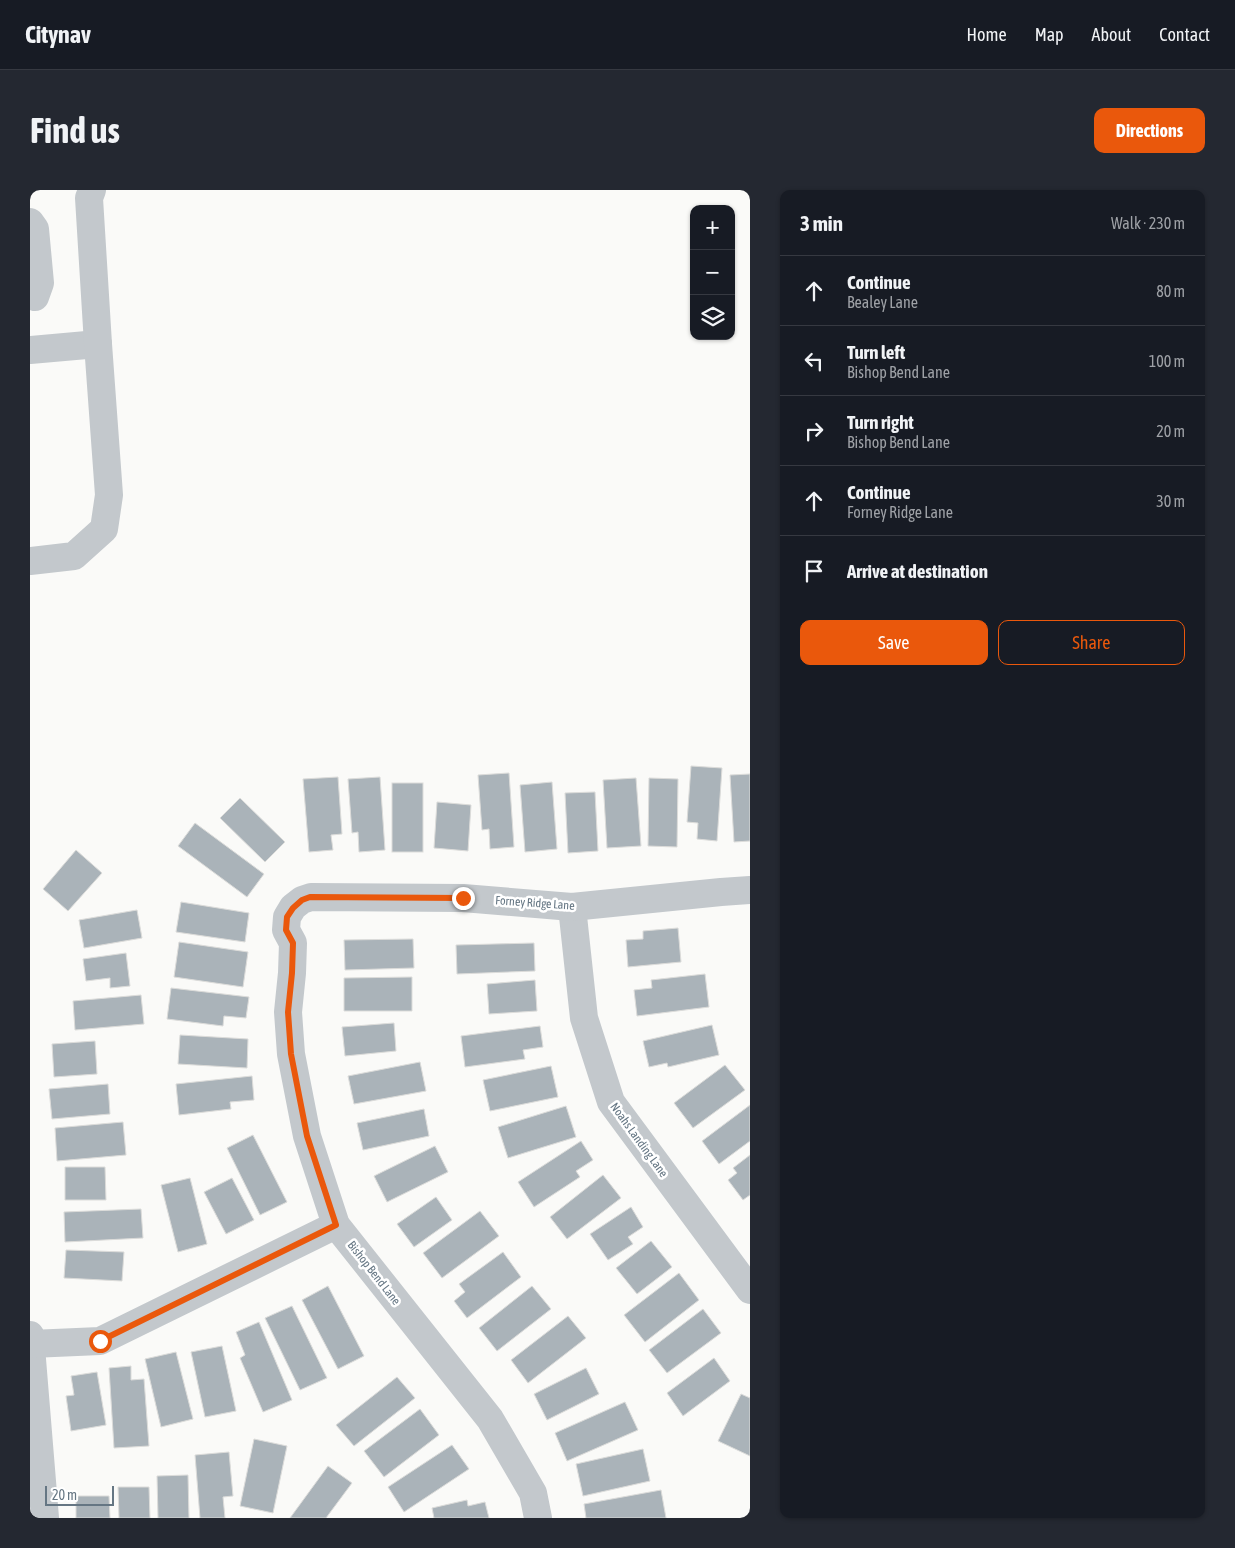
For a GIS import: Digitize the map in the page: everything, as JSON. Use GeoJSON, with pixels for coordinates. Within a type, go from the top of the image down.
{"type":"FeatureCollection","features":[{"type":"Feature","properties":{"kind":"street"},"geometry":{"type":"LineString","coordinates":[[30,561],[74,556],[104,530],[109,495],[89,198],[92,190]]}},
{"type":"Feature","properties":{"kind":"street"},"geometry":{"type":"LineString","coordinates":[[30,222],[35,229],[40,283],[35,297]]}},
{"type":"Feature","properties":{"kind":"street"},"geometry":{"type":"LineString","coordinates":[[30,350],[98,344]]}},
{"type":"Feature","properties":{"kind":"street","name":"Forney Ridge Lane"},"geometry":{"type":"LineString","coordinates":[[350,898],[463,898],[572,907],[750,890]]}},
{"type":"Feature","properties":{"kind":"street","name":"Bishop Bend Lane"},"geometry":{"type":"LineString","coordinates":[[350,898],[310,897],[302,900],[287,917],[286,930],[293,943],[288,1012],[291,1054],[307,1136],[336,1225],[490,1419],[533,1494],[538,1518]]}},
{"type":"Feature","properties":{"kind":"street","name":"Noahs Landing Lane"},"geometry":{"type":"LineString","coordinates":[[572,907],[584,1018],[611,1102],[750,1290]]}},
{"type":"Feature","properties":{"kind":"street"},"geometry":{"type":"LineString","coordinates":[[45,1518],[30,1339],[100,1341],[336,1225]]}},
{"type":"Feature","properties":{"kind":"building"},"geometry":{"type":"Polygon","coordinates":[[[691,766],[722,768],[717,841],[697,839],[698,823],[687,822],[691,766]]]}},
{"type":"Feature","properties":{"kind":"building"},"geometry":{"type":"Polygon","coordinates":[[[509,773],[514,847],[490,849],[489,829],[482,830],[478,775],[509,773]]]}},
{"type":"Feature","properties":{"kind":"building"},"geometry":{"type":"Polygon","coordinates":[[[750,774],[750,841],[734,842],[730,775],[750,774]]]}},
{"type":"Feature","properties":{"kind":"building"},"geometry":{"type":"Polygon","coordinates":[[[338,777],[342,834],[331,835],[333,850],[309,852],[303,779],[338,777]]]}},
{"type":"Feature","properties":{"kind":"building"},"geometry":{"type":"Polygon","coordinates":[[[380,777],[385,850],[359,852],[358,832],[352,833],[348,779],[380,777]]]}},
{"type":"Feature","properties":{"kind":"building"},"geometry":{"type":"Polygon","coordinates":[[[636,778],[641,846],[607,848],[603,780],[636,778]]]}},
{"type":"Feature","properties":{"kind":"building"},"geometry":{"type":"Polygon","coordinates":[[[649,778],[678,779],[677,847],[648,846],[649,778]]]}},
{"type":"Feature","properties":{"kind":"building"},"geometry":{"type":"Polygon","coordinates":[[[552,782],[557,849],[525,852],[520,785],[552,782]]]}},
{"type":"Feature","properties":{"kind":"building"},"geometry":{"type":"Polygon","coordinates":[[[392,783],[423,783],[423,852],[392,852],[392,783]]]}},
{"type":"Feature","properties":{"kind":"building"},"geometry":{"type":"Polygon","coordinates":[[[595,792],[598,851],[568,853],[565,793],[595,792]]]}},
{"type":"Feature","properties":{"kind":"building"},"geometry":{"type":"Polygon","coordinates":[[[240,798],[285,842],[265,862],[220,818],[240,798]]]}},
{"type":"Feature","properties":{"kind":"building"},"geometry":{"type":"Polygon","coordinates":[[[437,802],[471,805],[468,851],[434,848],[437,802]]]}},
{"type":"Feature","properties":{"kind":"building"},"geometry":{"type":"Polygon","coordinates":[[[195,823],[264,874],[247,897],[178,846],[195,823]]]}},
{"type":"Feature","properties":{"kind":"building"},"geometry":{"type":"Polygon","coordinates":[[[76,850],[102,873],[68,911],[43,889],[76,850]]]}},
{"type":"Feature","properties":{"kind":"building"},"geometry":{"type":"Polygon","coordinates":[[[181,902],[249,913],[245,942],[176,932],[181,902]]]}},
{"type":"Feature","properties":{"kind":"building"},"geometry":{"type":"Polygon","coordinates":[[[137,910],[142,938],[84,948],[79,920],[137,910]]]}},
{"type":"Feature","properties":{"kind":"building"},"geometry":{"type":"Polygon","coordinates":[[[678,928],[681,962],[628,967],[626,940],[643,939],[643,931],[678,928]]]}},
{"type":"Feature","properties":{"kind":"building"},"geometry":{"type":"Polygon","coordinates":[[[413,939],[414,968],[345,970],[344,940],[413,939]]]}},
{"type":"Feature","properties":{"kind":"building"},"geometry":{"type":"Polygon","coordinates":[[[179,942],[248,952],[243,987],[174,977],[179,942]]]}},
{"type":"Feature","properties":{"kind":"building"},"geometry":{"type":"Polygon","coordinates":[[[534,943],[535,971],[457,974],[456,945],[534,943]]]}},
{"type":"Feature","properties":{"kind":"building"},"geometry":{"type":"Polygon","coordinates":[[[126,953],[130,986],[110,988],[110,978],[86,981],[83,959],[126,953]]]}},
{"type":"Feature","properties":{"kind":"building"},"geometry":{"type":"Polygon","coordinates":[[[705,974],[709,1007],[637,1016],[634,990],[652,988],[651,980],[705,974]]]}},
{"type":"Feature","properties":{"kind":"building"},"geometry":{"type":"Polygon","coordinates":[[[412,977],[412,1011],[344,1011],[344,978],[412,977]]]}},
{"type":"Feature","properties":{"kind":"building"},"geometry":{"type":"Polygon","coordinates":[[[535,980],[537,1011],[489,1014],[487,984],[535,980]]]}},
{"type":"Feature","properties":{"kind":"building"},"geometry":{"type":"Polygon","coordinates":[[[171,988],[249,997],[246,1018],[224,1016],[223,1026],[167,1019],[171,988]]]}},
{"type":"Feature","properties":{"kind":"building"},"geometry":{"type":"Polygon","coordinates":[[[141,995],[144,1024],[75,1030],[73,1001],[141,995]]]}},
{"type":"Feature","properties":{"kind":"building"},"geometry":{"type":"Polygon","coordinates":[[[394,1023],[396,1051],[345,1056],[342,1027],[394,1023]]]}},
{"type":"Feature","properties":{"kind":"building"},"geometry":{"type":"Polygon","coordinates":[[[712,1025],[719,1055],[668,1067],[667,1063],[649,1067],[643,1041],[712,1025]]]}},
{"type":"Feature","properties":{"kind":"building"},"geometry":{"type":"Polygon","coordinates":[[[540,1026],[543,1047],[523,1050],[525,1059],[465,1067],[461,1036],[540,1026]]]}},
{"type":"Feature","properties":{"kind":"building"},"geometry":{"type":"Polygon","coordinates":[[[180,1035],[248,1039],[247,1068],[178,1064],[180,1035]]]}},
{"type":"Feature","properties":{"kind":"building"},"geometry":{"type":"Polygon","coordinates":[[[95,1041],[97,1074],[54,1077],[52,1044],[95,1041]]]}},
{"type":"Feature","properties":{"kind":"building"},"geometry":{"type":"Polygon","coordinates":[[[420,1062],[426,1091],[354,1104],[348,1076],[420,1062]]]}},
{"type":"Feature","properties":{"kind":"building"},"geometry":{"type":"Polygon","coordinates":[[[725,1065],[745,1090],[693,1128],[674,1103],[725,1065]]]}},
{"type":"Feature","properties":{"kind":"building"},"geometry":{"type":"Polygon","coordinates":[[[551,1066],[558,1097],[490,1111],[483,1080],[551,1066]]]}},
{"type":"Feature","properties":{"kind":"building"},"geometry":{"type":"Polygon","coordinates":[[[252,1076],[254,1100],[230,1102],[231,1109],[179,1115],[176,1084],[252,1076]]]}},
{"type":"Feature","properties":{"kind":"building"},"geometry":{"type":"Polygon","coordinates":[[[108,1084],[110,1114],[52,1119],[49,1089],[108,1084]]]}},
{"type":"Feature","properties":{"kind":"building"},"geometry":{"type":"Polygon","coordinates":[[[750,1105],[750,1141],[719,1164],[702,1141],[750,1105]]]}},
{"type":"Feature","properties":{"kind":"building"},"geometry":{"type":"Polygon","coordinates":[[[566,1106],[576,1137],[508,1158],[498,1127],[566,1106]]]}},
{"type":"Feature","properties":{"kind":"building"},"geometry":{"type":"Polygon","coordinates":[[[424,1109],[429,1136],[363,1150],[357,1123],[424,1109]]]}},
{"type":"Feature","properties":{"kind":"building"},"geometry":{"type":"Polygon","coordinates":[[[123,1122],[126,1155],[57,1161],[55,1128],[123,1122]]]}},
{"type":"Feature","properties":{"kind":"building"},"geometry":{"type":"Polygon","coordinates":[[[253,1135],[287,1202],[260,1215],[227,1148],[253,1135]]]}},
{"type":"Feature","properties":{"kind":"building"},"geometry":{"type":"Polygon","coordinates":[[[581,1141],[593,1160],[576,1171],[580,1177],[534,1207],[518,1182],[581,1141]]]}},
{"type":"Feature","properties":{"kind":"building"},"geometry":{"type":"Polygon","coordinates":[[[435,1146],[448,1172],[387,1202],[374,1176],[435,1146]]]}},
{"type":"Feature","properties":{"kind":"building"},"geometry":{"type":"Polygon","coordinates":[[[750,1155],[750,1195],[743,1200],[728,1180],[737,1173],[733,1168],[750,1155]]]}},
{"type":"Feature","properties":{"kind":"building"},"geometry":{"type":"Polygon","coordinates":[[[65,1167],[105,1167],[106,1200],[65,1200],[65,1167]]]}},
{"type":"Feature","properties":{"kind":"building"},"geometry":{"type":"Polygon","coordinates":[[[603,1175],[621,1198],[567,1239],[550,1217],[603,1175]]]}},
{"type":"Feature","properties":{"kind":"building"},"geometry":{"type":"Polygon","coordinates":[[[190,1178],[207,1244],[178,1252],[161,1185],[190,1178]]]}},
{"type":"Feature","properties":{"kind":"building"},"geometry":{"type":"Polygon","coordinates":[[[232,1178],[254,1220],[226,1234],[204,1192],[232,1178]]]}},
{"type":"Feature","properties":{"kind":"building"},"geometry":{"type":"Polygon","coordinates":[[[436,1197],[452,1220],[414,1247],[397,1224],[436,1197]]]}},
{"type":"Feature","properties":{"kind":"building"},"geometry":{"type":"Polygon","coordinates":[[[631,1207],[643,1227],[628,1237],[633,1244],[608,1260],[590,1234],[631,1207]]]}},
{"type":"Feature","properties":{"kind":"building"},"geometry":{"type":"Polygon","coordinates":[[[141,1209],[143,1238],[65,1242],[64,1212],[141,1209]]]}},
{"type":"Feature","properties":{"kind":"building"},"geometry":{"type":"Polygon","coordinates":[[[480,1211],[499,1236],[442,1278],[423,1253],[480,1211]]]}},
{"type":"Feature","properties":{"kind":"building"},"geometry":{"type":"Polygon","coordinates":[[[651,1241],[672,1267],[637,1294],[616,1268],[651,1241]]]}},
{"type":"Feature","properties":{"kind":"building"},"geometry":{"type":"Polygon","coordinates":[[[66,1250],[124,1252],[122,1281],[64,1278],[66,1250]]]}},
{"type":"Feature","properties":{"kind":"building"},"geometry":{"type":"Polygon","coordinates":[[[503,1252],[521,1277],[467,1318],[454,1301],[465,1292],[459,1284],[503,1252]]]}},
{"type":"Feature","properties":{"kind":"building"},"geometry":{"type":"Polygon","coordinates":[[[679,1273],[699,1300],[645,1342],[624,1315],[679,1273]]]}},
{"type":"Feature","properties":{"kind":"building"},"geometry":{"type":"Polygon","coordinates":[[[328,1286],[364,1356],[338,1369],[302,1300],[328,1286]]]}},
{"type":"Feature","properties":{"kind":"building"},"geometry":{"type":"Polygon","coordinates":[[[532,1286],[551,1309],[497,1351],[479,1328],[532,1286]]]}},
{"type":"Feature","properties":{"kind":"building"},"geometry":{"type":"Polygon","coordinates":[[[292,1306],[327,1378],[300,1390],[265,1318],[292,1306]]]}},
{"type":"Feature","properties":{"kind":"building"},"geometry":{"type":"Polygon","coordinates":[[[703,1309],[721,1333],[667,1373],[649,1350],[703,1309]]]}},
{"type":"Feature","properties":{"kind":"building"},"geometry":{"type":"Polygon","coordinates":[[[568,1316],[586,1338],[528,1383],[511,1360],[568,1316]]]}},
{"type":"Feature","properties":{"kind":"building"},"geometry":{"type":"Polygon","coordinates":[[[259,1322],[292,1400],[263,1412],[240,1358],[245,1355],[236,1332],[259,1322]]]}},
{"type":"Feature","properties":{"kind":"building"},"geometry":{"type":"Polygon","coordinates":[[[222,1346],[236,1411],[205,1417],[191,1352],[222,1346]]]}},
{"type":"Feature","properties":{"kind":"building"},"geometry":{"type":"Polygon","coordinates":[[[176,1352],[193,1419],[161,1427],[145,1359],[176,1352]]]}},
{"type":"Feature","properties":{"kind":"building"},"geometry":{"type":"Polygon","coordinates":[[[714,1358],[730,1381],[683,1416],[667,1393],[714,1358]]]}},
{"type":"Feature","properties":{"kind":"building"},"geometry":{"type":"Polygon","coordinates":[[[131,1366],[131,1380],[144,1379],[149,1446],[114,1448],[109,1368],[131,1366]]]}},
{"type":"Feature","properties":{"kind":"building"},"geometry":{"type":"Polygon","coordinates":[[[586,1368],[599,1394],[547,1420],[534,1394],[586,1368]]]}},
{"type":"Feature","properties":{"kind":"building"},"geometry":{"type":"Polygon","coordinates":[[[97,1372],[106,1425],[71,1431],[66,1396],[74,1395],[71,1376],[97,1372]]]}},
{"type":"Feature","properties":{"kind":"building"},"geometry":{"type":"Polygon","coordinates":[[[397,1377],[415,1398],[354,1446],[336,1425],[397,1377]]]}},
{"type":"Feature","properties":{"kind":"building"},"geometry":{"type":"Polygon","coordinates":[[[741,1394],[750,1398],[750,1456],[718,1441],[741,1394]]]}},
{"type":"Feature","properties":{"kind":"building"},"geometry":{"type":"Polygon","coordinates":[[[625,1402],[638,1430],[567,1461],[555,1433],[625,1402]]]}},
{"type":"Feature","properties":{"kind":"building"},"geometry":{"type":"Polygon","coordinates":[[[420,1409],[439,1435],[384,1477],[364,1451],[420,1409]]]}},
{"type":"Feature","properties":{"kind":"building"},"geometry":{"type":"Polygon","coordinates":[[[254,1439],[287,1446],[273,1513],[240,1506],[254,1439]]]}},
{"type":"Feature","properties":{"kind":"building"},"geometry":{"type":"Polygon","coordinates":[[[452,1445],[469,1469],[404,1512],[388,1487],[452,1445]]]}},
{"type":"Feature","properties":{"kind":"building"},"geometry":{"type":"Polygon","coordinates":[[[643,1449],[650,1481],[583,1496],[576,1464],[643,1449]]]}},
{"type":"Feature","properties":{"kind":"building"},"geometry":{"type":"Polygon","coordinates":[[[229,1452],[233,1496],[223,1497],[225,1518],[200,1518],[195,1455],[229,1452]]]}},
{"type":"Feature","properties":{"kind":"building"},"geometry":{"type":"Polygon","coordinates":[[[328,1466],[352,1483],[326,1518],[290,1518],[328,1466]]]}},
{"type":"Feature","properties":{"kind":"building"},"geometry":{"type":"Polygon","coordinates":[[[188,1475],[189,1518],[158,1518],[157,1476],[188,1475]]]}},
{"type":"Feature","properties":{"kind":"building"},"geometry":{"type":"Polygon","coordinates":[[[118,1487],[149,1487],[150,1518],[119,1518],[118,1487]]]}},
{"type":"Feature","properties":{"kind":"building"},"geometry":{"type":"Polygon","coordinates":[[[661,1490],[666,1518],[586,1518],[584,1504],[661,1490]]]}},
{"type":"Feature","properties":{"kind":"building"},"geometry":{"type":"Polygon","coordinates":[[[76,1496],[109,1496],[110,1518],[76,1518],[76,1496]]]}},
{"type":"Feature","properties":{"kind":"building"},"geometry":{"type":"Polygon","coordinates":[[[467,1500],[468,1506],[485,1502],[489,1518],[434,1518],[432,1508],[467,1500]]]}},
{"type":"Feature","properties":{"kind":"route"},"geometry":{"type":"LineString","coordinates":[[100,1341],[336,1225],[307,1136],[291,1054],[288,1012],[293,943],[286,930],[287,917],[293,908],[302,900],[322,896],[350,898],[463,898]]}}]}
